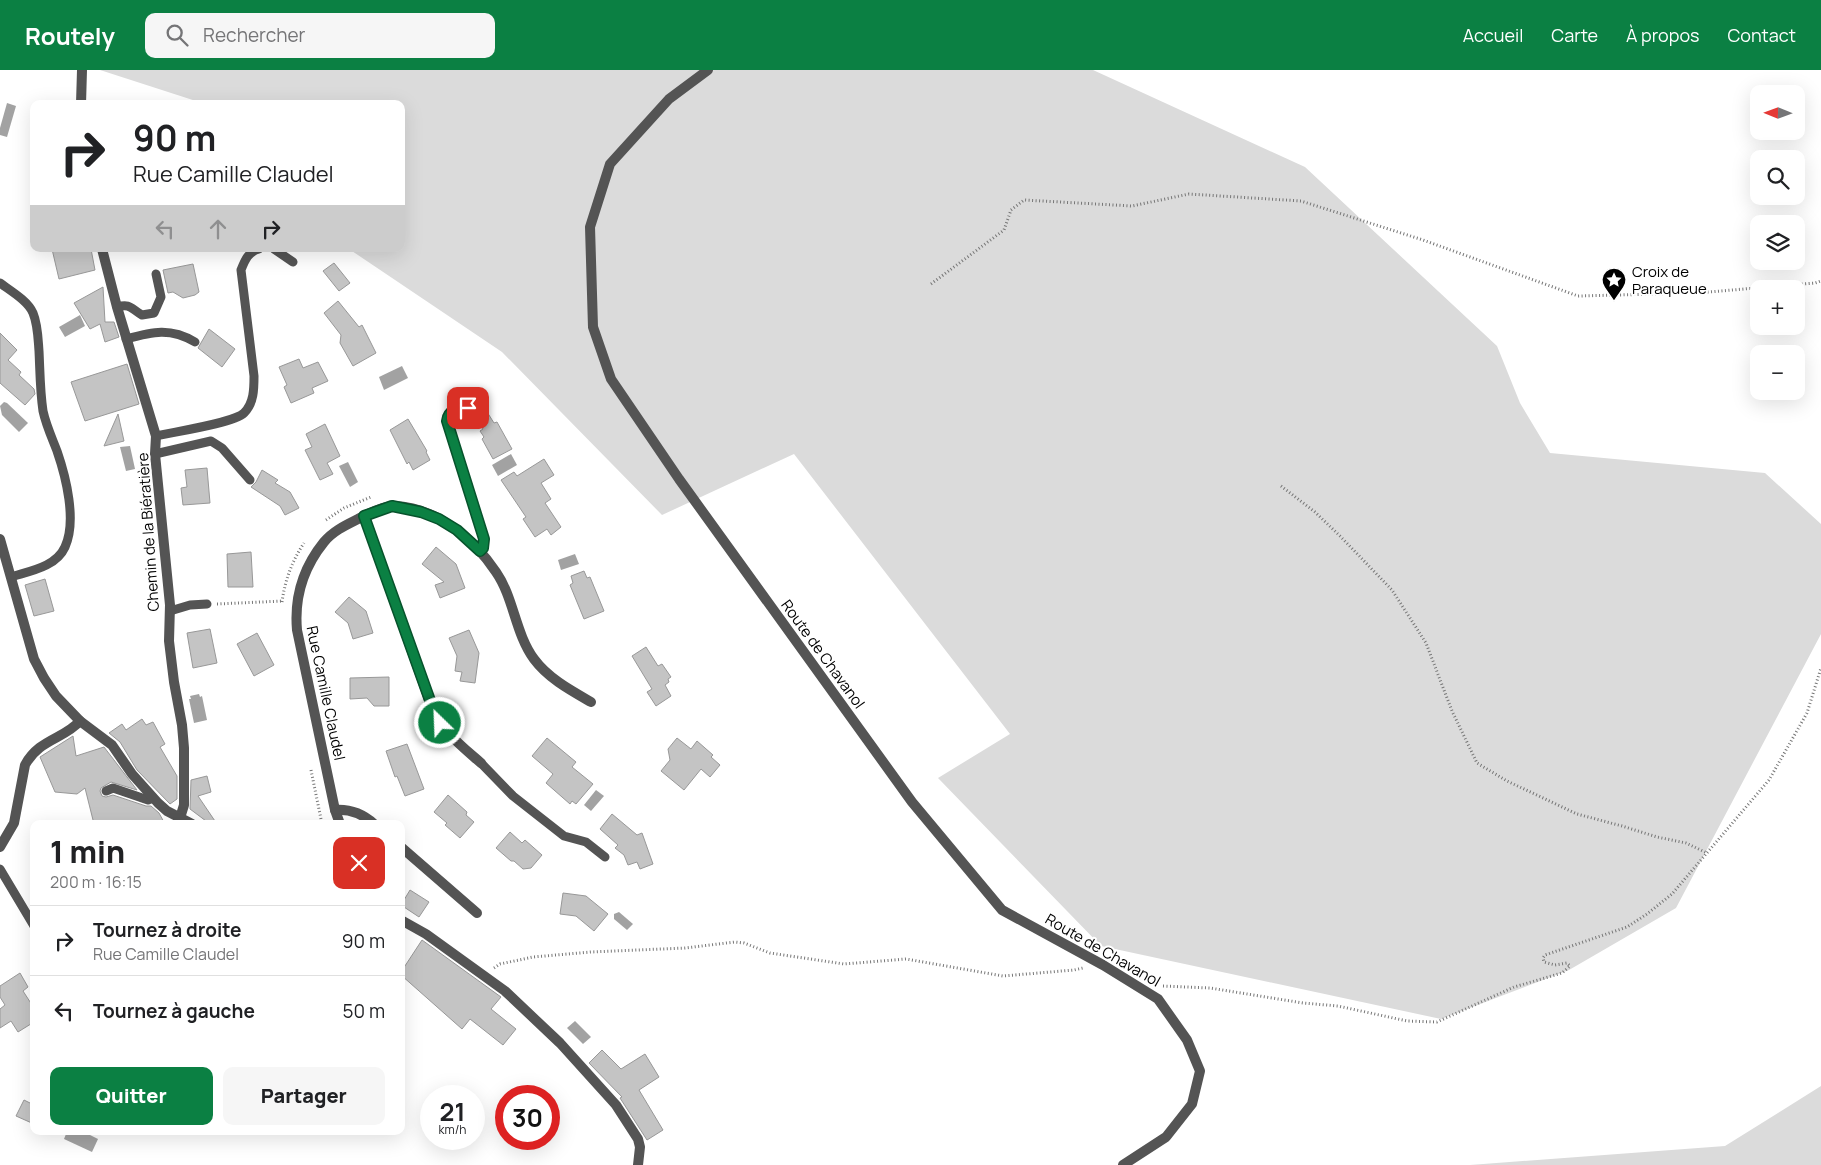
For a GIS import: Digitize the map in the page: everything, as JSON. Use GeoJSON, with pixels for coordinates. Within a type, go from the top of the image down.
{"type":"FeatureCollection","features":[{"type":"Feature","properties":{"kind":"street"},"geometry":{"type":"LineString","coordinates":[[81,100],[82,70]]}},
{"type":"Feature","properties":{"kind":"street","name":"Route de Chavanol"},"geometry":{"type":"LineString","coordinates":[[708,70],[669,99],[610,164],[590,227],[594,326],[611,379],[679,479],[912,802],[1002,910],[1103,965],[1158,999],[1187,1040],[1200,1071],[1192,1104],[1166,1137],[1123,1165]]}},
{"type":"Feature","properties":{"kind":"street","name":"Chemin de la Biératière"},"geometry":{"type":"LineString","coordinates":[[103,252],[126,339],[156,436],[155,454],[170,611],[169,641],[184,748],[184,805],[180,818]]}},
{"type":"Feature","properties":{"kind":"street","name":"Rue Camille Claudel"},"geometry":{"type":"LineString","coordinates":[[339,820],[297,630],[297,601],[306,568],[314,555],[328,538],[344,526],[364,516],[392,506],[421,512],[439,519],[457,530],[480,551],[497,572],[508,593],[526,644],[534,658],[548,674],[591,702]]}},
{"type":"Feature","properties":{"kind":"street"},"geometry":{"type":"LineString","coordinates":[[364,516],[440,723],[451,737],[481,763]]}},
{"type":"Feature","properties":{"kind":"street"},"geometry":{"type":"LineString","coordinates":[[0,539],[34,658],[44,678],[56,696],[80,721],[112,746],[152,798],[167,811],[184,820]]}},
{"type":"Feature","properties":{"kind":"street"},"geometry":{"type":"LineString","coordinates":[[0,847],[14,823],[25,764],[43,744],[75,726],[80,721]]}},
{"type":"Feature","properties":{"kind":"street"},"geometry":{"type":"LineString","coordinates":[[335,810],[354,812],[368,820]]}},
{"type":"Feature","properties":{"kind":"street","name":"Rue Camille Claudel"},"geometry":{"type":"LineString","coordinates":[[333,820],[335,810]]}},
{"type":"Feature","properties":{"kind":"street"},"geometry":{"type":"LineString","coordinates":[[405,850],[477,913]]}},
{"type":"Feature","properties":{"kind":"street"},"geometry":{"type":"LineString","coordinates":[[405,922],[426,934],[505,991],[560,1043],[607,1094],[638,1139],[640,1147],[638,1165]]}},
{"type":"Feature","properties":{"kind":"lane"},"geometry":{"type":"LineString","coordinates":[[156,436],[230,420],[242,414],[250,404],[254,392],[254,376],[241,270],[246,258],[252,252]]}},
{"type":"Feature","properties":{"kind":"lane"},"geometry":{"type":"LineString","coordinates":[[278,252],[293,262]]}},
{"type":"Feature","properties":{"kind":"lane"},"geometry":{"type":"LineString","coordinates":[[117,306],[130,305],[142,315],[154,312],[161,297],[156,274]]}},
{"type":"Feature","properties":{"kind":"lane"},"geometry":{"type":"LineString","coordinates":[[0,283],[30,308],[34,315],[38,333],[44,413],[65,480],[71,521],[70,534],[66,546],[55,561],[44,567],[11,577]]}},
{"type":"Feature","properties":{"kind":"lane"},"geometry":{"type":"LineString","coordinates":[[126,339],[163,331],[187,337],[195,342]]}},
{"type":"Feature","properties":{"kind":"lane"},"geometry":{"type":"LineString","coordinates":[[472,410],[463,408],[456,410],[448,416],[447,421],[484,539],[483,548],[480,551]]}},
{"type":"Feature","properties":{"kind":"lane"},"geometry":{"type":"LineString","coordinates":[[155,454],[211,441],[222,448],[250,480]]}},
{"type":"Feature","properties":{"kind":"lane"},"geometry":{"type":"LineString","coordinates":[[170,611],[190,605],[207,604]]}},
{"type":"Feature","properties":{"kind":"lane"},"geometry":{"type":"LineString","coordinates":[[481,763],[505,790],[564,836],[586,842],[605,857]]}},
{"type":"Feature","properties":{"kind":"lane"},"geometry":{"type":"LineString","coordinates":[[106,790],[113,788],[148,800],[152,798]]}},
{"type":"Feature","properties":{"kind":"lane"},"geometry":{"type":"LineString","coordinates":[[0,869],[30,919]]}},
{"type":"Feature","properties":{"kind":"path"},"geometry":{"type":"LineString","coordinates":[[931,284],[1004,230],[1011,210],[1024,200],[1132,206],[1189,194],[1300,201],[1423,240],[1578,296],[1697,292],[1821,281]]}},
{"type":"Feature","properties":{"kind":"path"},"geometry":{"type":"LineString","coordinates":[[1281,486],[1340,536],[1392,590],[1426,643],[1452,711],[1477,762],[1508,781],[1577,814],[1657,837],[1686,843],[1707,853]]}},
{"type":"Feature","properties":{"kind":"path"},"geometry":{"type":"LineString","coordinates":[[207,604],[297,601]]}},
{"type":"Feature","properties":{"kind":"path"},"geometry":{"type":"LineString","coordinates":[[1140,988],[1157,986],[1210,988],[1303,1003],[1338,1006],[1407,1021],[1437,1022],[1514,987],[1562,973],[1570,966],[1566,963],[1548,964],[1544,962],[1543,958],[1545,955],[1626,927],[1647,914],[1672,894],[1769,780],[1807,713],[1821,668]]}},
{"type":"Feature","properties":{"kind":"path"},"geometry":{"type":"LineString","coordinates":[[486,978],[500,964],[533,957],[591,952],[692,948],[735,942],[744,943],[770,953],[844,964],[906,959],[1003,976],[1074,970],[1103,965]]}},
{"type":"Feature","properties":{"kind":"shaded area"},"geometry":{"type":"Polygon","coordinates":[[[100,70],[1093,70],[1305,167],[1497,346],[1520,403],[1550,453],[1765,473],[1821,524],[1821,634],[1676,908],[1569,970],[1441,1019],[1101,946],[938,778],[1010,734],[794,454],[662,515],[502,352],[353,252],[405,252],[405,100],[193,100],[100,70]]]}},
{"type":"Feature","properties":{"kind":"shaded area"},"geometry":{"type":"Polygon","coordinates":[[[7,103],[16,106],[7,137],[0,135],[0,128],[7,103]]]}},
{"type":"Feature","properties":{"kind":"shaded area"},"geometry":{"type":"Polygon","coordinates":[[[80,315],[85,326],[65,337],[59,327],[80,315]]]}},
{"type":"Feature","properties":{"kind":"shaded area"},"geometry":{"type":"Polygon","coordinates":[[[402,366],[408,378],[384,390],[379,377],[402,366]]]}},
{"type":"Feature","properties":{"kind":"shaded area"},"geometry":{"type":"Polygon","coordinates":[[[4,402],[28,423],[19,432],[2,415],[0,406],[4,402]]]}},
{"type":"Feature","properties":{"kind":"shaded area"},"geometry":{"type":"Polygon","coordinates":[[[130,446],[135,469],[126,471],[120,447],[130,446]]]}},
{"type":"Feature","properties":{"kind":"shaded area"},"geometry":{"type":"Polygon","coordinates":[[[511,454],[517,465],[498,476],[492,465],[511,454]]]}},
{"type":"Feature","properties":{"kind":"shaded area"},"geometry":{"type":"Polygon","coordinates":[[[348,462],[358,482],[350,487],[339,466],[348,462]]]}},
{"type":"Feature","properties":{"kind":"shaded area"},"geometry":{"type":"Polygon","coordinates":[[[575,554],[579,564],[561,570],[558,560],[575,554]]]}},
{"type":"Feature","properties":{"kind":"shaded area"},"geometry":{"type":"Polygon","coordinates":[[[199,694],[200,697],[202,696],[207,720],[194,723],[189,699],[191,699],[190,696],[199,694]]]}},
{"type":"Feature","properties":{"kind":"shaded area"},"geometry":{"type":"Polygon","coordinates":[[[596,790],[604,796],[591,811],[584,805],[596,790]]]}},
{"type":"Feature","properties":{"kind":"shaded area"},"geometry":{"type":"Polygon","coordinates":[[[619,912],[633,924],[627,930],[614,919],[614,914],[619,912]]]}},
{"type":"Feature","properties":{"kind":"shaded area"},"geometry":{"type":"Polygon","coordinates":[[[575,1021],[591,1037],[583,1044],[567,1028],[575,1021]]]}},
{"type":"Feature","properties":{"kind":"shaded area"},"geometry":{"type":"Polygon","coordinates":[[[1821,1086],[1821,1165],[1470,1165],[1725,1146],[1821,1086]]]}},
{"type":"Feature","properties":{"kind":"shaded area"},"geometry":{"type":"Polygon","coordinates":[[[66,1135],[90,1135],[98,1139],[92,1152],[64,1139],[66,1135]]]}},
{"type":"Feature","properties":{"kind":"building"},"geometry":{"type":"Polygon","coordinates":[[[53,252],[92,252],[95,270],[59,279],[53,252]]]}},
{"type":"Feature","properties":{"kind":"building"},"geometry":{"type":"Polygon","coordinates":[[[334,263],[350,283],[339,291],[323,271],[334,263]]]}},
{"type":"Feature","properties":{"kind":"building"},"geometry":{"type":"Polygon","coordinates":[[[193,264],[199,292],[183,298],[173,292],[168,293],[163,270],[193,264]]]}},
{"type":"Feature","properties":{"kind":"building"},"geometry":{"type":"Polygon","coordinates":[[[103,287],[105,322],[114,322],[119,337],[105,342],[100,324],[90,329],[74,303],[103,287]]]}},
{"type":"Feature","properties":{"kind":"building"},"geometry":{"type":"Polygon","coordinates":[[[338,301],[359,327],[362,325],[376,353],[353,366],[340,343],[341,335],[324,313],[338,301]]]}},
{"type":"Feature","properties":{"kind":"building"},"geometry":{"type":"Polygon","coordinates":[[[209,329],[235,349],[222,367],[198,348],[209,329]]]}},
{"type":"Feature","properties":{"kind":"building"},"geometry":{"type":"Polygon","coordinates":[[[0,333],[17,350],[8,360],[21,372],[19,375],[34,389],[35,394],[25,405],[0,383],[0,333]]]}},
{"type":"Feature","properties":{"kind":"building"},"geometry":{"type":"Polygon","coordinates":[[[299,359],[303,368],[318,362],[328,381],[312,388],[314,393],[291,403],[284,387],[287,385],[279,367],[299,359]]]}},
{"type":"Feature","properties":{"kind":"building"},"geometry":{"type":"Polygon","coordinates":[[[127,364],[139,404],[85,421],[71,382],[127,364]]]}},
{"type":"Feature","properties":{"kind":"building"},"geometry":{"type":"Polygon","coordinates":[[[477,396],[494,423],[497,422],[512,449],[493,459],[482,439],[484,437],[480,431],[483,429],[475,415],[478,412],[478,408],[474,404],[467,402],[477,396]]]}},
{"type":"Feature","properties":{"kind":"building"},"geometry":{"type":"Polygon","coordinates":[[[118,414],[124,441],[104,446],[118,414]]]}},
{"type":"Feature","properties":{"kind":"building"},"geometry":{"type":"Polygon","coordinates":[[[408,419],[427,451],[430,460],[413,470],[409,462],[407,464],[390,430],[408,419]]]}},
{"type":"Feature","properties":{"kind":"building"},"geometry":{"type":"Polygon","coordinates":[[[325,424],[340,456],[327,463],[333,474],[320,480],[305,450],[312,447],[306,434],[325,424]]]}},
{"type":"Feature","properties":{"kind":"building"},"geometry":{"type":"Polygon","coordinates":[[[544,459],[554,475],[541,483],[551,499],[545,503],[561,527],[551,535],[547,529],[535,537],[523,519],[526,517],[501,480],[514,472],[517,476],[544,459]]]}},
{"type":"Feature","properties":{"kind":"building"},"geometry":{"type":"Polygon","coordinates":[[[207,468],[210,503],[183,505],[181,488],[187,487],[185,470],[207,468]]]}},
{"type":"Feature","properties":{"kind":"building"},"geometry":{"type":"Polygon","coordinates":[[[262,470],[278,480],[275,483],[290,492],[299,508],[285,515],[280,506],[251,487],[262,470]]]}},
{"type":"Feature","properties":{"kind":"building"},"geometry":{"type":"Polygon","coordinates":[[[436,547],[456,564],[465,588],[440,598],[435,585],[444,582],[422,564],[436,547]]]}},
{"type":"Feature","properties":{"kind":"building"},"geometry":{"type":"Polygon","coordinates":[[[251,552],[253,587],[228,587],[227,554],[251,552]]]}},
{"type":"Feature","properties":{"kind":"building"},"geometry":{"type":"Polygon","coordinates":[[[584,571],[587,578],[590,577],[604,611],[584,619],[570,585],[573,583],[571,576],[584,571]]]}},
{"type":"Feature","properties":{"kind":"building"},"geometry":{"type":"Polygon","coordinates":[[[45,579],[54,611],[34,616],[25,585],[45,579]]]}},
{"type":"Feature","properties":{"kind":"building"},"geometry":{"type":"Polygon","coordinates":[[[349,597],[366,611],[373,633],[353,639],[348,623],[335,612],[349,597]]]}},
{"type":"Feature","properties":{"kind":"building"},"geometry":{"type":"Polygon","coordinates":[[[210,629],[217,663],[193,668],[187,633],[210,629]]]}},
{"type":"Feature","properties":{"kind":"building"},"geometry":{"type":"Polygon","coordinates":[[[469,630],[479,653],[475,683],[460,681],[462,672],[455,671],[457,656],[449,638],[469,630]]]}},
{"type":"Feature","properties":{"kind":"building"},"geometry":{"type":"Polygon","coordinates":[[[257,633],[274,665],[254,676],[237,644],[257,633]]]}},
{"type":"Feature","properties":{"kind":"building"},"geometry":{"type":"Polygon","coordinates":[[[646,647],[658,666],[662,664],[671,677],[665,685],[671,696],[656,706],[647,692],[652,689],[632,656],[646,647]]]}},
{"type":"Feature","properties":{"kind":"building"},"geometry":{"type":"Polygon","coordinates":[[[389,677],[389,706],[374,706],[367,698],[350,699],[350,678],[389,677]]]}},
{"type":"Feature","properties":{"kind":"building"},"geometry":{"type":"Polygon","coordinates":[[[142,719],[146,725],[153,722],[165,744],[160,747],[177,776],[177,799],[170,804],[137,770],[120,742],[109,733],[122,724],[126,730],[142,719]]]}},
{"type":"Feature","properties":{"kind":"building"},"geometry":{"type":"Polygon","coordinates":[[[73,736],[76,756],[104,747],[137,790],[111,782],[101,788],[102,796],[113,795],[151,806],[159,813],[163,820],[93,820],[85,788],[77,794],[55,792],[40,757],[73,736]]]}},
{"type":"Feature","properties":{"kind":"building"},"geometry":{"type":"Polygon","coordinates":[[[547,738],[576,762],[572,767],[593,784],[576,804],[572,801],[570,804],[546,783],[553,774],[532,756],[547,738]]]}},
{"type":"Feature","properties":{"kind":"building"},"geometry":{"type":"Polygon","coordinates":[[[677,738],[691,749],[697,741],[713,755],[711,757],[720,765],[710,777],[701,769],[684,790],[661,771],[670,760],[668,749],[677,738]]]}},
{"type":"Feature","properties":{"kind":"building"},"geometry":{"type":"Polygon","coordinates":[[[407,744],[424,789],[405,796],[397,776],[395,777],[386,751],[407,744]]]}},
{"type":"Feature","properties":{"kind":"building"},"geometry":{"type":"Polygon","coordinates":[[[207,776],[211,792],[198,796],[214,820],[205,820],[190,809],[191,780],[207,776]]]}},
{"type":"Feature","properties":{"kind":"building"},"geometry":{"type":"Polygon","coordinates":[[[448,795],[467,812],[466,815],[474,822],[460,838],[434,812],[448,795]]]}},
{"type":"Feature","properties":{"kind":"building"},"geometry":{"type":"Polygon","coordinates":[[[612,814],[637,835],[642,833],[653,864],[640,869],[637,862],[628,865],[624,855],[615,848],[618,845],[600,829],[612,814]]]}},
{"type":"Feature","properties":{"kind":"building"},"geometry":{"type":"Polygon","coordinates":[[[510,832],[522,843],[525,840],[542,855],[531,868],[523,869],[496,848],[510,832]]]}},
{"type":"Feature","properties":{"kind":"building"},"geometry":{"type":"Polygon","coordinates":[[[410,890],[429,902],[419,917],[405,908],[405,898],[410,890]]]}},
{"type":"Feature","properties":{"kind":"building"},"geometry":{"type":"Polygon","coordinates":[[[563,893],[586,896],[608,914],[594,931],[576,916],[560,914],[563,893]]]}},
{"type":"Feature","properties":{"kind":"building"},"geometry":{"type":"Polygon","coordinates":[[[422,940],[501,997],[491,1009],[516,1029],[503,1045],[470,1019],[462,1029],[405,979],[405,966],[422,940]]]}},
{"type":"Feature","properties":{"kind":"building"},"geometry":{"type":"Polygon","coordinates":[[[20,973],[28,987],[23,991],[30,1002],[30,1024],[18,1032],[11,1021],[0,1028],[0,1009],[5,1005],[0,997],[0,986],[20,973]]]}},
{"type":"Feature","properties":{"kind":"building"},"geometry":{"type":"Polygon","coordinates":[[[602,1050],[621,1069],[645,1054],[659,1077],[639,1090],[663,1130],[647,1140],[620,1098],[622,1097],[589,1063],[602,1050]]]}},
{"type":"Feature","properties":{"kind":"building"},"geometry":{"type":"Polygon","coordinates":[[[24,1100],[30,1103],[30,1122],[16,1116],[24,1100]]]}},
{"type":"Feature","properties":{"kind":"place","name":"Croix de Paraqueue"},"geometry":{"type":"Point","coordinates":[1614,301]}},
{"type":"Feature","properties":{"kind":"route"},"geometry":{"type":"LineString","coordinates":[[440,723],[432,706],[364,516],[392,506],[421,512],[439,519],[457,530],[480,551],[483,548],[484,539],[447,421],[451,413],[468,408]]}}]}
